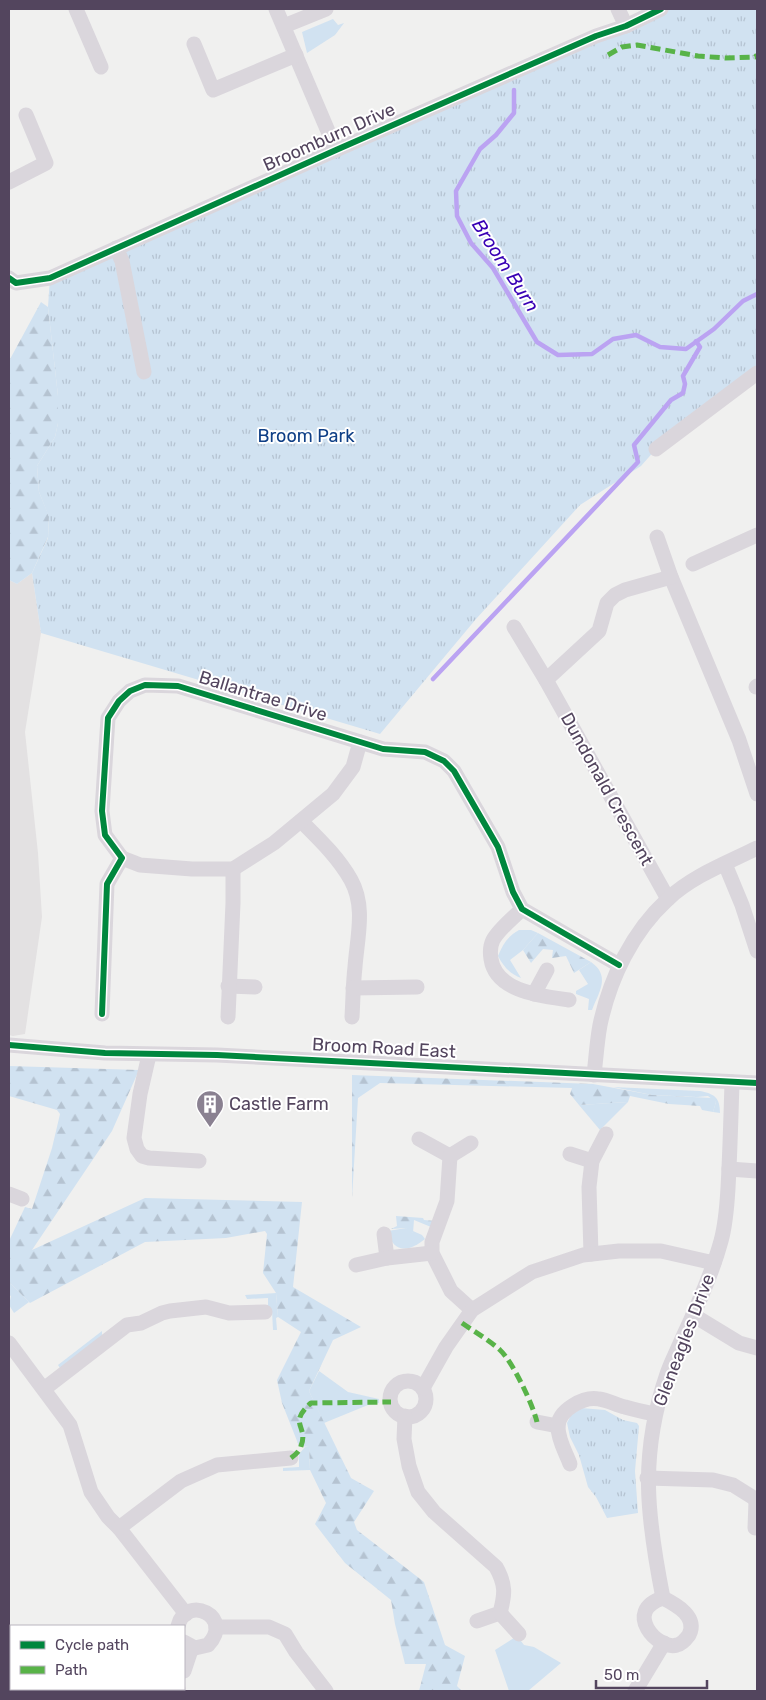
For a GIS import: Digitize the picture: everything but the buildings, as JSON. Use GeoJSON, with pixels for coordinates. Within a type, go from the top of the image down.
{"type":"FeatureCollection","features":[{"type":"Feature","properties":{"kind":"street"},"geometry":{"type":"LineString","coordinates":[[76,9],[101,67]]}},
{"type":"Feature","properties":{"kind":"street"},"geometry":{"type":"LineString","coordinates":[[276,9],[336,150]]}},
{"type":"Feature","properties":{"kind":"street"},"geometry":{"type":"LineString","coordinates":[[284,26],[326,9]]}},
{"type":"Feature","properties":{"kind":"street"},"geometry":{"type":"LineString","coordinates":[[618,9],[626,26]]}},
{"type":"Feature","properties":{"kind":"street","name":"Broomburn Drive"},"geometry":{"type":"LineString","coordinates":[[9,278],[16,283],[50,278],[336,150],[596,36],[626,26],[661,9]]}},
{"type":"Feature","properties":{"kind":"street"},"geometry":{"type":"LineString","coordinates":[[194,44],[214,90],[296,55]]}},
{"type":"Feature","properties":{"kind":"street"},"geometry":{"type":"LineString","coordinates":[[9,182],[46,163],[26,115]]}},
{"type":"Feature","properties":{"kind":"street"},"geometry":{"type":"LineString","coordinates":[[116,248],[122,262],[144,372]]}},
{"type":"Feature","properties":{"kind":"street"},"geometry":{"type":"LineString","coordinates":[[656,449],[757,373]]}},
{"type":"Feature","properties":{"kind":"street"},"geometry":{"type":"LineString","coordinates":[[693,564],[757,535]]}},
{"type":"Feature","properties":{"kind":"street"},"geometry":{"type":"LineString","coordinates":[[657,538],[671,577],[739,740],[757,794]]}},
{"type":"Feature","properties":{"kind":"street"},"geometry":{"type":"LineString","coordinates":[[546,680],[599,631],[608,603],[615,595],[625,590],[671,577]]}},
{"type":"Feature","properties":{"kind":"street","name":"Dundonald Crescent"},"geometry":{"type":"LineString","coordinates":[[514,627],[546,680],[668,899]]}},
{"type":"Feature","properties":{"kind":"street","name":"Ballantrae Drive"},"geometry":{"type":"LineString","coordinates":[[122,858],[105,835],[102,811],[108,718],[119,701],[130,691],[146,685],[178,686],[383,749],[424,752],[444,761],[454,771],[498,847],[513,892],[522,909]]}},
{"type":"Feature","properties":{"kind":"street"},"geometry":{"type":"LineString","coordinates":[[102,1014],[107,884],[122,858],[140,865],[233,870],[274,843],[333,794],[353,767],[360,742]]}},
{"type":"Feature","properties":{"kind":"street"},"geometry":{"type":"LineString","coordinates":[[301,821],[328,847],[351,880],[358,900],[360,922],[352,1018]]}},
{"type":"Feature","properties":{"kind":"street"},"geometry":{"type":"LineString","coordinates":[[594,1075],[600,1026],[607,998],[619,965],[637,935],[668,899],[698,877],[757,848]]}},
{"type":"Feature","properties":{"kind":"street"},"geometry":{"type":"LineString","coordinates":[[725,864],[742,905],[757,951]]}},
{"type":"Feature","properties":{"kind":"street"},"geometry":{"type":"LineString","coordinates":[[228,1016],[233,870]]}},
{"type":"Feature","properties":{"kind":"street"},"geometry":{"type":"LineString","coordinates":[[569,1000],[534,994],[508,985],[493,968],[490,950],[493,940],[522,909],[619,965]]}},
{"type":"Feature","properties":{"kind":"street"},"geometry":{"type":"LineString","coordinates":[[534,994],[547,970]]}},
{"type":"Feature","properties":{"kind":"street"},"geometry":{"type":"LineString","coordinates":[[228,986],[255,987]]}},
{"type":"Feature","properties":{"kind":"street"},"geometry":{"type":"LineString","coordinates":[[353,988],[417,987]]}},
{"type":"Feature","properties":{"kind":"street","name":"Broom Road East"},"geometry":{"type":"LineString","coordinates":[[9,1045],[105,1053],[226,1056],[757,1083]]}},
{"type":"Feature","properties":{"kind":"street"},"geometry":{"type":"LineString","coordinates":[[149,1055],[140,1094],[134,1138],[137,1149],[142,1156],[149,1158],[199,1161]]}},
{"type":"Feature","properties":{"kind":"street","name":"Gleneagles Drive"},"geometry":{"type":"LineString","coordinates":[[664,1598],[649,1514],[647,1478],[650,1443],[655,1414],[667,1373],[693,1315],[722,1240],[726,1217],[732,1082]]}},
{"type":"Feature","properties":{"kind":"street"},"geometry":{"type":"LineString","coordinates":[[591,1254],[589,1187],[592,1161],[606,1134]]}},
{"type":"Feature","properties":{"kind":"street"},"geometry":{"type":"LineString","coordinates":[[419,1139],[450,1156]]}},
{"type":"Feature","properties":{"kind":"street"},"geometry":{"type":"LineString","coordinates":[[450,1156],[471,1143]]}},
{"type":"Feature","properties":{"kind":"street"},"geometry":{"type":"LineString","coordinates":[[570,1154],[592,1161]]}},
{"type":"Feature","properties":{"kind":"street"},"geometry":{"type":"LineString","coordinates":[[450,1156],[447,1201],[432,1242],[432,1254],[451,1290],[472,1310]]}},
{"type":"Feature","properties":{"kind":"street"},"geometry":{"type":"LineString","coordinates":[[729,1169],[757,1171]]}},
{"type":"Feature","properties":{"kind":"street"},"geometry":{"type":"LineString","coordinates":[[384,1234],[387,1258]]}},
{"type":"Feature","properties":{"kind":"street"},"geometry":{"type":"LineString","coordinates":[[423,1388],[446,1346],[472,1310],[532,1272],[583,1255],[619,1251],[660,1251],[714,1263]]}},
{"type":"Feature","properties":{"kind":"street"},"geometry":{"type":"LineString","coordinates":[[356,1265],[387,1258],[432,1254]]}},
{"type":"Feature","properties":{"kind":"street"},"geometry":{"type":"LineString","coordinates":[[44,1389],[127,1326],[162,1313],[206,1307],[229,1313],[266,1312]]}},
{"type":"Feature","properties":{"kind":"street"},"geometry":{"type":"LineString","coordinates":[[693,1315],[739,1343],[757,1348]]}},
{"type":"Feature","properties":{"kind":"street"},"geometry":{"type":"LineString","coordinates":[[9,1343],[70,1425],[91,1492],[108,1517],[119,1528],[182,1620],[190,1611],[202,1610],[212,1616],[216,1627],[216,1634],[208,1644],[202,1647],[188,1644],[185,1664]]}},
{"type":"Feature","properties":{"kind":"street"},"geometry":{"type":"LineString","coordinates":[[407,1380],[413,1381],[423,1388],[426,1400],[425,1406],[416,1415],[405,1416],[392,1407],[391,1396],[396,1385],[407,1380]]}},
{"type":"Feature","properties":{"kind":"street"},"geometry":{"type":"LineString","coordinates":[[570,1464],[560,1438],[558,1426],[563,1414],[574,1405],[585,1400],[598,1398],[655,1414]]}},
{"type":"Feature","properties":{"kind":"street"},"geometry":{"type":"LineString","coordinates":[[405,1416],[404,1439],[409,1466],[418,1492],[434,1512],[496,1567],[505,1591],[500,1613]]}},
{"type":"Feature","properties":{"kind":"street"},"geometry":{"type":"LineString","coordinates":[[537,1422],[558,1426]]}},
{"type":"Feature","properties":{"kind":"street"},"geometry":{"type":"LineString","coordinates":[[119,1528],[181,1480],[217,1465],[291,1458]]}},
{"type":"Feature","properties":{"kind":"street"},"geometry":{"type":"LineString","coordinates":[[647,1478],[713,1480],[733,1485],[757,1500],[755,1528]]}},
{"type":"Feature","properties":{"kind":"street"},"geometry":{"type":"LineString","coordinates":[[664,1598],[686,1613],[692,1627],[689,1635],[678,1645],[672,1646],[664,1643],[649,1632],[645,1626],[644,1616],[651,1604],[664,1598]]}},
{"type":"Feature","properties":{"kind":"street"},"geometry":{"type":"LineString","coordinates":[[477,1621],[500,1613]]}},
{"type":"Feature","properties":{"kind":"street"},"geometry":{"type":"LineString","coordinates":[[500,1613],[519,1634]]}},
{"type":"Feature","properties":{"kind":"street"},"geometry":{"type":"LineString","coordinates":[[216,1627],[269,1627],[285,1634],[296,1652],[326,1691]]}},
{"type":"Feature","properties":{"kind":"street"},"geometry":{"type":"LineString","coordinates":[[636,1691],[664,1643]]}},
{"type":"Feature","properties":{"kind":"shaded area"},"geometry":{"type":"Polygon","coordinates":[[[32,573],[41,633],[25,732],[38,853],[42,917],[25,1034],[13,1036],[9,1035],[9,580],[17,584],[32,573]]]}},
{"type":"Feature","properties":{"kind":"green space","name":"Broom Park"},"geometry":{"type":"Polygon","coordinates":[[[661,9],[757,9],[757,374],[656,449],[641,466],[580,505],[476,619],[380,734],[41,633],[32,573],[48,538],[49,517],[39,492],[37,466],[55,437],[58,423],[58,396],[48,307],[50,278],[661,9]]]}},
{"type":"Feature","properties":{"kind":"green space"},"geometry":{"type":"Polygon","coordinates":[[[333,19],[338,25],[344,23],[335,35],[307,53],[302,32],[333,19]]]}},
{"type":"Feature","properties":{"kind":"green space"},"geometry":{"type":"Polygon","coordinates":[[[41,302],[48,307],[58,396],[58,423],[55,437],[37,466],[39,492],[49,516],[48,537],[32,573],[17,584],[9,580],[9,361],[41,302]]]}},
{"type":"Feature","properties":{"kind":"green space"},"geometry":{"type":"Polygon","coordinates":[[[519,930],[531,930],[538,933],[523,950],[510,960],[521,978],[507,969],[498,956],[506,941],[519,930]]]}},
{"type":"Feature","properties":{"kind":"green space"},"geometry":{"type":"Polygon","coordinates":[[[538,933],[591,962],[574,973],[566,956],[552,958],[553,950],[543,949],[531,963],[523,950],[538,933]]]}},
{"type":"Feature","properties":{"kind":"green space"},"geometry":{"type":"Polygon","coordinates":[[[591,962],[601,973],[602,984],[592,1010],[588,1010],[589,999],[576,994],[576,991],[588,984],[579,970],[591,962]]]}},
{"type":"Feature","properties":{"kind":"green space"},"geometry":{"type":"Polygon","coordinates":[[[9,1066],[139,1070],[112,1131],[32,1250],[145,1198],[302,1202],[293,1287],[361,1327],[333,1340],[309,1391],[351,1478],[374,1491],[354,1522],[357,1530],[424,1582],[445,1645],[465,1656],[457,1686],[462,1691],[419,1691],[426,1664],[405,1664],[391,1600],[345,1563],[315,1524],[326,1503],[310,1470],[309,1447],[299,1446],[282,1403],[277,1380],[301,1332],[278,1317],[276,1293],[263,1273],[267,1234],[265,1231],[226,1238],[145,1242],[30,1303],[9,1282],[9,1241],[25,1207],[32,1209],[52,1148],[60,1114],[57,1110],[9,1096],[9,1066]]]}},
{"type":"Feature","properties":{"kind":"green space"},"geometry":{"type":"Polygon","coordinates":[[[352,1075],[593,1084],[652,1095],[713,1098],[716,1102],[713,1112],[702,1110],[700,1106],[669,1104],[630,1096],[628,1102],[579,1105],[570,1094],[572,1088],[380,1083],[358,1098],[352,1198],[352,1075]]]}},
{"type":"Feature","properties":{"kind":"green space"},"geometry":{"type":"Polygon","coordinates":[[[613,1087],[705,1092],[713,1095],[718,1100],[720,1113],[713,1112],[716,1102],[708,1096],[652,1095],[613,1087]]]}},
{"type":"Feature","properties":{"kind":"green space"},"geometry":{"type":"Polygon","coordinates":[[[628,1102],[600,1130],[579,1105],[628,1102]]]}},
{"type":"Feature","properties":{"kind":"green space"},"geometry":{"type":"Polygon","coordinates":[[[396,1216],[435,1221],[431,1227],[414,1220],[413,1233],[407,1231],[406,1228],[391,1229],[397,1226],[396,1216]]]}},
{"type":"Feature","properties":{"kind":"green space"},"geometry":{"type":"Polygon","coordinates":[[[406,1228],[413,1233],[413,1231],[422,1235],[425,1239],[408,1248],[398,1247],[390,1238],[388,1231],[406,1228]]]}},
{"type":"Feature","properties":{"kind":"green space"},"geometry":{"type":"Polygon","coordinates":[[[9,1282],[29,1302],[14,1313],[9,1305],[11,1296],[9,1295],[9,1282]]]}},
{"type":"Feature","properties":{"kind":"green space"},"geometry":{"type":"Polygon","coordinates":[[[276,1293],[277,1330],[273,1330],[272,1311],[268,1311],[268,1298],[247,1299],[245,1295],[276,1293]]]}},
{"type":"Feature","properties":{"kind":"green space"},"geometry":{"type":"Polygon","coordinates":[[[102,1331],[102,1337],[60,1368],[58,1365],[102,1331]]]}},
{"type":"Feature","properties":{"kind":"green space"},"geometry":{"type":"Polygon","coordinates":[[[319,1371],[348,1392],[379,1399],[379,1403],[368,1405],[324,1423],[309,1391],[319,1371]]]}},
{"type":"Feature","properties":{"kind":"green space"},"geometry":{"type":"Polygon","coordinates":[[[581,1408],[605,1410],[623,1420],[637,1423],[639,1426],[635,1471],[638,1513],[607,1518],[596,1497],[588,1487],[579,1455],[570,1437],[567,1423],[571,1415],[581,1408]]]}},
{"type":"Feature","properties":{"kind":"green space"},"geometry":{"type":"Polygon","coordinates":[[[305,1447],[309,1447],[310,1470],[283,1471],[283,1468],[299,1467],[299,1454],[305,1447]]]}},
{"type":"Feature","properties":{"kind":"green space"},"geometry":{"type":"Polygon","coordinates":[[[517,1636],[524,1645],[534,1647],[561,1663],[528,1691],[509,1691],[495,1650],[517,1636]]]}},
{"type":"Feature","properties":{"kind":"waterway","name":"Broom Burn"},"geometry":{"type":"LineString","coordinates":[[514,90],[514,113],[496,135],[480,149],[456,191],[457,216],[471,243],[493,268],[537,342],[558,355],[592,354],[613,339],[636,335],[660,347],[686,349],[714,329],[743,301],[757,294]]}},
{"type":"Feature","properties":{"kind":"waterway"},"geometry":{"type":"LineString","coordinates":[[433,679],[638,462],[634,445],[671,400],[683,393],[685,384],[683,376],[700,347],[696,341]]}},
{"type":"Feature","properties":{"kind":"marked path"},"geometry":{"type":"LineString","coordinates":[[608,55],[622,47],[637,45],[698,56],[725,58],[755,57],[757,55]]}},
{"type":"Feature","properties":{"kind":"marked path"},"geometry":{"type":"LineString","coordinates":[[462,1323],[491,1343],[505,1356],[522,1384],[537,1422]]}},
{"type":"Feature","properties":{"kind":"marked path"},"geometry":{"type":"LineString","coordinates":[[291,1458],[300,1450],[303,1439],[299,1421],[300,1416],[311,1403],[391,1402]]}},
{"type":"Feature","properties":{"kind":"cycle path"},"geometry":{"type":"LineString","coordinates":[[9,278],[16,283],[50,278],[336,150],[596,36],[626,26],[661,9]]}},
{"type":"Feature","properties":{"kind":"cycle path"},"geometry":{"type":"LineString","coordinates":[[102,1014],[107,884],[122,858],[105,835],[102,811],[108,718],[119,701],[130,691],[145,685],[178,686],[383,749],[425,752],[444,761],[454,771],[498,847],[513,892],[522,909],[619,965]]}},
{"type":"Feature","properties":{"kind":"cycle path"},"geometry":{"type":"LineString","coordinates":[[9,1045],[105,1053],[217,1055],[757,1083]]}},
{"type":"Feature","properties":{"kind":"place","name":"Castle Farm"},"geometry":{"type":"Point","coordinates":[210,1128]}}]}
